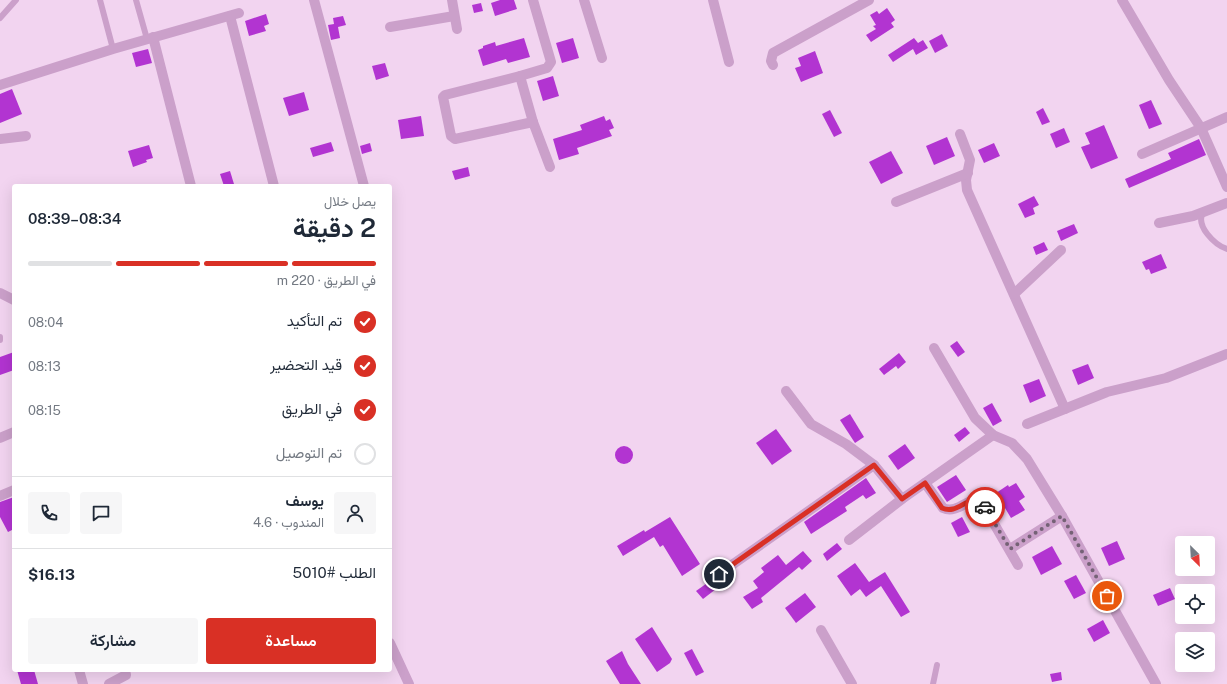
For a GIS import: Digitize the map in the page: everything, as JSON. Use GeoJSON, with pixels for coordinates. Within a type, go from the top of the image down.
{"type":"FeatureCollection","features":[{"type":"Feature","properties":{"kind":"street"},"geometry":{"type":"LineString","coordinates":[[314,0],[363,184]]}},
{"type":"Feature","properties":{"kind":"street"},"geometry":{"type":"LineString","coordinates":[[452,0],[457,29]]}},
{"type":"Feature","properties":{"kind":"street"},"geometry":{"type":"LineString","coordinates":[[533,0],[550,62],[547,68],[445,95],[443,97],[451,136],[455,139],[534,122]]}},
{"type":"Feature","properties":{"kind":"street"},"geometry":{"type":"LineString","coordinates":[[584,0],[602,58]]}},
{"type":"Feature","properties":{"kind":"street"},"geometry":{"type":"LineString","coordinates":[[713,0],[729,62]]}},
{"type":"Feature","properties":{"kind":"street"},"geometry":{"type":"LineString","coordinates":[[773,65],[771,61],[773,53],[869,0]]}},
{"type":"Feature","properties":{"kind":"street"},"geometry":{"type":"LineString","coordinates":[[1122,0],[1169,80],[1201,128],[1227,187]]}},
{"type":"Feature","properties":{"kind":"street"},"geometry":{"type":"LineString","coordinates":[[0,85],[113,49],[235,14],[274,184]]}},
{"type":"Feature","properties":{"kind":"street"},"geometry":{"type":"LineString","coordinates":[[390,27],[454,16]]}},
{"type":"Feature","properties":{"kind":"street"},"geometry":{"type":"LineString","coordinates":[[150,38],[190,184]]}},
{"type":"Feature","properties":{"kind":"street"},"geometry":{"type":"LineString","coordinates":[[520,76],[550,167]]}},
{"type":"Feature","properties":{"kind":"street"},"geometry":{"type":"LineString","coordinates":[[1142,154],[1227,117]]}},
{"type":"Feature","properties":{"kind":"street"},"geometry":{"type":"LineString","coordinates":[[960,134],[970,160],[966,180],[968,190],[1065,409]]}},
{"type":"Feature","properties":{"kind":"street"},"geometry":{"type":"LineString","coordinates":[[0,139],[26,136]]}},
{"type":"Feature","properties":{"kind":"street"},"geometry":{"type":"LineString","coordinates":[[896,202],[968,173]]}},
{"type":"Feature","properties":{"kind":"street"},"geometry":{"type":"LineString","coordinates":[[1159,223],[1203,212],[1227,203]]}},
{"type":"Feature","properties":{"kind":"street"},"geometry":{"type":"LineString","coordinates":[[1014,294],[1062,250]]}},
{"type":"Feature","properties":{"kind":"street"},"geometry":{"type":"LineString","coordinates":[[0,293],[12,299]]}},
{"type":"Feature","properties":{"kind":"street"},"geometry":{"type":"LineString","coordinates":[[934,348],[975,418],[993,435],[1012,443],[1027,459],[1062,516],[1156,684]]}},
{"type":"Feature","properties":{"kind":"street"},"geometry":{"type":"LineString","coordinates":[[1028,424],[1107,392],[1166,378],[1227,354]]}},
{"type":"Feature","properties":{"kind":"street"},"geometry":{"type":"LineString","coordinates":[[786,391],[811,424],[846,444],[874,465],[902,499]]}},
{"type":"Feature","properties":{"kind":"street"},"geometry":{"type":"LineString","coordinates":[[0,438],[12,433]]}},
{"type":"Feature","properties":{"kind":"street"},"geometry":{"type":"LineString","coordinates":[[849,540],[902,499],[993,435]]}},
{"type":"Feature","properties":{"kind":"street"},"geometry":{"type":"LineString","coordinates":[[719,574],[874,465]]}},
{"type":"Feature","properties":{"kind":"street"},"geometry":{"type":"LineString","coordinates":[[925,483],[942,508],[946,510],[952,510],[973,500],[982,503],[1018,565]]}},
{"type":"Feature","properties":{"kind":"street"},"geometry":{"type":"LineString","coordinates":[[0,496],[12,491]]}},
{"type":"Feature","properties":{"kind":"street"},"geometry":{"type":"LineString","coordinates":[[1010,549],[1062,516]]}},
{"type":"Feature","properties":{"kind":"street"},"geometry":{"type":"LineString","coordinates":[[820,630],[849,682]]}},
{"type":"Feature","properties":{"kind":"street"},"geometry":{"type":"LineString","coordinates":[[392,647],[409,684]]}},
{"type":"Feature","properties":{"kind":"street"},"geometry":{"type":"LineString","coordinates":[[79,672],[82,684]]}},
{"type":"Feature","properties":{"kind":"street"},"geometry":{"type":"LineString","coordinates":[[109,684],[126,673]]}},
{"type":"Feature","properties":{"kind":"lane"},"geometry":{"type":"LineString","coordinates":[[0,18],[16,0]]}},
{"type":"Feature","properties":{"kind":"lane"},"geometry":{"type":"LineString","coordinates":[[100,0],[113,49]]}},
{"type":"Feature","properties":{"kind":"lane"},"geometry":{"type":"LineString","coordinates":[[136,0],[150,38]]}},
{"type":"Feature","properties":{"kind":"lane"},"geometry":{"type":"LineString","coordinates":[[1203,212],[1201,219],[1202,228],[1222,247],[1227,249]]}},
{"type":"Feature","properties":{"kind":"lane"},"geometry":{"type":"LineString","coordinates":[[933,684],[937,665]]}},
{"type":"Feature","properties":{"kind":"building"},"geometry":{"type":"Polygon","coordinates":[[[500,0],[514,0],[517,9],[495,16],[491,3],[500,0]]]}},
{"type":"Feature","properties":{"kind":"building"},"geometry":{"type":"Polygon","coordinates":[[[481,3],[483,11],[474,13],[472,5],[481,3]]]}},
{"type":"Feature","properties":{"kind":"building"},"geometry":{"type":"Polygon","coordinates":[[[887,8],[895,20],[891,23],[894,27],[871,42],[866,35],[876,29],[873,26],[876,25],[870,15],[877,11],[879,14],[887,8]]]}},
{"type":"Feature","properties":{"kind":"building"},"geometry":{"type":"Polygon","coordinates":[[[266,14],[269,24],[264,26],[266,31],[249,36],[245,21],[266,14]]]}},
{"type":"Feature","properties":{"kind":"building"},"geometry":{"type":"Polygon","coordinates":[[[343,16],[346,25],[338,27],[340,38],[331,40],[328,25],[334,24],[333,18],[343,16]]]}},
{"type":"Feature","properties":{"kind":"building"},"geometry":{"type":"Polygon","coordinates":[[[942,34],[948,46],[935,53],[929,41],[942,34]]]}},
{"type":"Feature","properties":{"kind":"building"},"geometry":{"type":"Polygon","coordinates":[[[524,38],[530,57],[508,63],[506,59],[483,66],[478,50],[483,48],[483,46],[495,42],[496,46],[524,38]]]}},
{"type":"Feature","properties":{"kind":"building"},"geometry":{"type":"Polygon","coordinates":[[[573,38],[579,58],[562,63],[556,43],[573,38]]]}},
{"type":"Feature","properties":{"kind":"building"},"geometry":{"type":"Polygon","coordinates":[[[914,38],[918,43],[923,40],[928,48],[916,55],[913,49],[893,62],[888,55],[914,38]]]}},
{"type":"Feature","properties":{"kind":"building"},"geometry":{"type":"Polygon","coordinates":[[[148,49],[152,63],[136,67],[132,53],[148,49]]]}},
{"type":"Feature","properties":{"kind":"building"},"geometry":{"type":"Polygon","coordinates":[[[815,51],[823,73],[801,82],[795,68],[801,66],[798,58],[815,51]]]}},
{"type":"Feature","properties":{"kind":"building"},"geometry":{"type":"Polygon","coordinates":[[[385,63],[389,76],[376,80],[372,66],[385,63]]]}},
{"type":"Feature","properties":{"kind":"building"},"geometry":{"type":"Polygon","coordinates":[[[553,76],[559,96],[543,101],[537,81],[553,76]]]}},
{"type":"Feature","properties":{"kind":"building"},"geometry":{"type":"Polygon","coordinates":[[[12,89],[22,114],[0,123],[0,94],[12,89]]]}},
{"type":"Feature","properties":{"kind":"building"},"geometry":{"type":"Polygon","coordinates":[[[304,92],[309,110],[289,116],[283,98],[304,92]]]}},
{"type":"Feature","properties":{"kind":"building"},"geometry":{"type":"Polygon","coordinates":[[[1151,100],[1162,124],[1149,129],[1139,105],[1151,100]]]}},
{"type":"Feature","properties":{"kind":"building"},"geometry":{"type":"Polygon","coordinates":[[[1043,108],[1050,122],[1042,125],[1036,112],[1043,108]]]}},
{"type":"Feature","properties":{"kind":"building"},"geometry":{"type":"Polygon","coordinates":[[[830,110],[842,133],[834,137],[822,114],[830,110]]]}},
{"type":"Feature","properties":{"kind":"building"},"geometry":{"type":"Polygon","coordinates":[[[421,116],[424,136],[401,139],[398,120],[421,116]]]}},
{"type":"Feature","properties":{"kind":"building"},"geometry":{"type":"Polygon","coordinates":[[[604,116],[606,121],[610,119],[614,128],[609,130],[612,136],[577,148],[579,154],[559,160],[553,139],[582,130],[580,125],[604,116]]]}},
{"type":"Feature","properties":{"kind":"building"},"geometry":{"type":"Polygon","coordinates":[[[1104,125],[1118,158],[1091,169],[1081,147],[1090,144],[1085,133],[1104,125]]]}},
{"type":"Feature","properties":{"kind":"building"},"geometry":{"type":"Polygon","coordinates":[[[1064,128],[1070,142],[1056,148],[1050,134],[1064,128]]]}},
{"type":"Feature","properties":{"kind":"building"},"geometry":{"type":"Polygon","coordinates":[[[947,137],[955,156],[934,165],[926,146],[947,137]]]}},
{"type":"Feature","properties":{"kind":"building"},"geometry":{"type":"Polygon","coordinates":[[[1199,139],[1206,155],[1129,188],[1125,179],[1171,159],[1168,153],[1199,139]]]}},
{"type":"Feature","properties":{"kind":"building"},"geometry":{"type":"Polygon","coordinates":[[[331,142],[334,151],[313,157],[310,148],[331,142]]]}},
{"type":"Feature","properties":{"kind":"building"},"geometry":{"type":"Polygon","coordinates":[[[370,143],[372,151],[362,154],[360,146],[370,143]]]}},
{"type":"Feature","properties":{"kind":"building"},"geometry":{"type":"Polygon","coordinates":[[[994,143],[1000,156],[984,163],[978,150],[994,143]]]}},
{"type":"Feature","properties":{"kind":"building"},"geometry":{"type":"Polygon","coordinates":[[[149,145],[153,158],[133,167],[128,151],[149,145]]]}},
{"type":"Feature","properties":{"kind":"building"},"geometry":{"type":"Polygon","coordinates":[[[891,151],[903,173],[881,184],[869,162],[891,151]]]}},
{"type":"Feature","properties":{"kind":"building"},"geometry":{"type":"Polygon","coordinates":[[[468,167],[470,176],[455,180],[452,171],[468,167]]]}},
{"type":"Feature","properties":{"kind":"building"},"geometry":{"type":"Polygon","coordinates":[[[230,171],[234,184],[223,184],[220,174],[230,171]]]}},
{"type":"Feature","properties":{"kind":"building"},"geometry":{"type":"Polygon","coordinates":[[[1034,196],[1039,205],[1033,208],[1035,214],[1025,218],[1018,204],[1034,196]]]}},
{"type":"Feature","properties":{"kind":"building"},"geometry":{"type":"Polygon","coordinates":[[[1074,224],[1078,233],[1061,241],[1057,231],[1074,224]]]}},
{"type":"Feature","properties":{"kind":"building"},"geometry":{"type":"Polygon","coordinates":[[[1044,242],[1048,250],[1036,255],[1033,247],[1044,242]]]}},
{"type":"Feature","properties":{"kind":"building"},"geometry":{"type":"Polygon","coordinates":[[[1161,254],[1167,268],[1151,274],[1149,269],[1146,270],[1142,262],[1161,254]]]}},
{"type":"Feature","properties":{"kind":"building"},"geometry":{"type":"Polygon","coordinates":[[[957,341],[965,352],[958,357],[950,346],[957,341]]]}},
{"type":"Feature","properties":{"kind":"building"},"geometry":{"type":"Polygon","coordinates":[[[12,353],[12,371],[0,375],[0,357],[12,353]]]}},
{"type":"Feature","properties":{"kind":"building"},"geometry":{"type":"Polygon","coordinates":[[[899,353],[906,362],[898,369],[896,366],[884,375],[879,369],[899,353]]]}},
{"type":"Feature","properties":{"kind":"building"},"geometry":{"type":"Polygon","coordinates":[[[1088,364],[1094,378],[1078,385],[1072,370],[1088,364]]]}},
{"type":"Feature","properties":{"kind":"building"},"geometry":{"type":"Polygon","coordinates":[[[1039,379],[1046,396],[1030,403],[1023,385],[1039,379]]]}},
{"type":"Feature","properties":{"kind":"building"},"geometry":{"type":"Polygon","coordinates":[[[992,403],[1002,421],[993,426],[983,408],[992,403]]]}},
{"type":"Feature","properties":{"kind":"building"},"geometry":{"type":"Polygon","coordinates":[[[850,414],[864,437],[855,443],[840,420],[850,414]]]}},
{"type":"Feature","properties":{"kind":"building"},"geometry":{"type":"Polygon","coordinates":[[[965,427],[970,433],[959,442],[954,435],[965,427]]]}},
{"type":"Feature","properties":{"kind":"building"},"geometry":{"type":"Polygon","coordinates":[[[776,429],[792,451],[772,465],[756,443],[776,429]]]}},
{"type":"Feature","properties":{"kind":"building"},"geometry":{"type":"Polygon","coordinates":[[[905,444],[915,458],[898,470],[888,456],[905,444]]]}},
{"type":"Feature","properties":{"kind":"building"},"geometry":{"type":"Polygon","coordinates":[[[624,446],[630,449],[633,455],[630,461],[624,464],[618,461],[615,455],[618,449],[624,446]]]}},
{"type":"Feature","properties":{"kind":"building"},"geometry":{"type":"Polygon","coordinates":[[[956,475],[966,490],[947,502],[937,487],[956,475]]]}},
{"type":"Feature","properties":{"kind":"building"},"geometry":{"type":"Polygon","coordinates":[[[866,478],[876,493],[866,499],[863,495],[845,507],[847,511],[811,534],[804,522],[866,478]]]}},
{"type":"Feature","properties":{"kind":"building"},"geometry":{"type":"Polygon","coordinates":[[[1016,483],[1025,497],[1019,501],[1025,510],[1011,518],[996,493],[1008,485],[1009,487],[1016,483]]]}},
{"type":"Feature","properties":{"kind":"building"},"geometry":{"type":"Polygon","coordinates":[[[12,498],[12,530],[8,532],[0,517],[0,502],[12,498]]]}},
{"type":"Feature","properties":{"kind":"building"},"geometry":{"type":"Polygon","coordinates":[[[670,517],[700,564],[682,576],[663,545],[660,547],[654,537],[623,556],[617,546],[670,517]]]}},
{"type":"Feature","properties":{"kind":"building"},"geometry":{"type":"Polygon","coordinates":[[[962,517],[970,532],[958,537],[951,523],[962,517]]]}},
{"type":"Feature","properties":{"kind":"building"},"geometry":{"type":"Polygon","coordinates":[[[1117,541],[1125,559],[1109,566],[1101,548],[1117,541]]]}},
{"type":"Feature","properties":{"kind":"building"},"geometry":{"type":"Polygon","coordinates":[[[837,543],[842,549],[827,561],[823,554],[837,543]]]}},
{"type":"Feature","properties":{"kind":"building"},"geometry":{"type":"Polygon","coordinates":[[[1052,546],[1062,564],[1041,575],[1032,557],[1052,546]]]}},
{"type":"Feature","properties":{"kind":"building"},"geometry":{"type":"Polygon","coordinates":[[[803,551],[812,561],[802,570],[799,567],[761,598],[763,602],[752,609],[743,597],[758,588],[753,581],[764,572],[761,568],[778,555],[786,565],[803,551]]]}},
{"type":"Feature","properties":{"kind":"building"},"geometry":{"type":"Polygon","coordinates":[[[855,563],[869,582],[885,572],[910,612],[901,617],[881,586],[866,597],[860,589],[851,596],[837,576],[855,563]]]}},
{"type":"Feature","properties":{"kind":"building"},"geometry":{"type":"Polygon","coordinates":[[[1076,575],[1086,593],[1074,599],[1064,581],[1076,575]]]}},
{"type":"Feature","properties":{"kind":"building"},"geometry":{"type":"Polygon","coordinates":[[[710,581],[716,589],[703,599],[696,591],[710,581]]]}},
{"type":"Feature","properties":{"kind":"building"},"geometry":{"type":"Polygon","coordinates":[[[1170,588],[1175,599],[1158,606],[1153,595],[1170,588]]]}},
{"type":"Feature","properties":{"kind":"building"},"geometry":{"type":"Polygon","coordinates":[[[805,593],[816,607],[796,623],[785,608],[805,593]]]}},
{"type":"Feature","properties":{"kind":"building"},"geometry":{"type":"Polygon","coordinates":[[[1103,620],[1110,633],[1094,642],[1087,629],[1103,620]]]}},
{"type":"Feature","properties":{"kind":"building"},"geometry":{"type":"Polygon","coordinates":[[[652,627],[672,659],[670,663],[657,672],[635,639],[652,627]]]}},
{"type":"Feature","properties":{"kind":"building"},"geometry":{"type":"Polygon","coordinates":[[[692,649],[704,672],[696,676],[684,653],[692,649]]]}},
{"type":"Feature","properties":{"kind":"building"},"geometry":{"type":"Polygon","coordinates":[[[622,651],[628,664],[641,684],[620,684],[606,661],[622,651]]]}},
{"type":"Feature","properties":{"kind":"building"},"geometry":{"type":"Polygon","coordinates":[[[18,672],[35,672],[38,684],[21,684],[18,672]]]}},
{"type":"Feature","properties":{"kind":"building"},"geometry":{"type":"Polygon","coordinates":[[[1061,672],[1062,680],[1052,682],[1050,674],[1061,672]]]}},
{"type":"Feature","properties":{"kind":"way so far"},"geometry":{"type":"LineString","coordinates":[[985,507],[1010,549],[1062,516],[1107,596]]}},
{"type":"Feature","properties":{"kind":"route"},"geometry":{"type":"LineString","coordinates":[[719,574],[874,465],[902,499],[925,483],[942,508],[946,510],[952,510],[973,500],[977,500],[985,507]]}}]}
